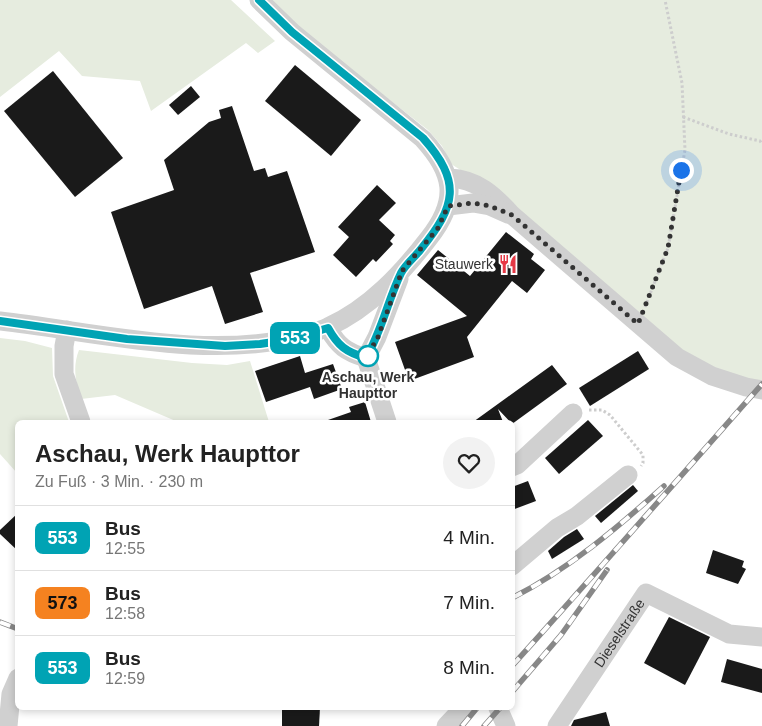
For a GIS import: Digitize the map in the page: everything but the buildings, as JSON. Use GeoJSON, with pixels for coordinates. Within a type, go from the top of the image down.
{"type":"FeatureCollection","features":[{"type":"Feature","properties":{"kind":"street"},"geometry":{"type":"LineString","coordinates":[[0,321],[127,339],[225,346],[287,340],[328,328],[353,314],[379,295],[438,228],[448,206],[450,192],[448,178],[434,151],[423,138],[292,32],[259,0]]}},
{"type":"Feature","properties":{"kind":"street"},"geometry":{"type":"LineString","coordinates":[[448,178],[462,178],[482,187],[677,357],[694,368],[729,382],[762,390]]}},
{"type":"Feature","properties":{"kind":"street"},"geometry":{"type":"LineString","coordinates":[[448,206],[473,203],[490,206],[512,215]]}},
{"type":"Feature","properties":{"kind":"street"},"geometry":{"type":"LineString","coordinates":[[386,420],[366,358],[378,337],[402,271]]}},
{"type":"Feature","properties":{"kind":"street"},"geometry":{"type":"LineString","coordinates":[[328,328],[335,342],[354,354],[366,358]]}},
{"type":"Feature","properties":{"kind":"street"},"geometry":{"type":"LineString","coordinates":[[67,330],[64,346],[64,374],[80,420]]}},
{"type":"Feature","properties":{"kind":"street"},"geometry":{"type":"LineString","coordinates":[[515,466],[573,413]]}},
{"type":"Feature","properties":{"kind":"street"},"geometry":{"type":"LineString","coordinates":[[515,563],[557,528],[577,516],[628,475]]}},
{"type":"Feature","properties":{"kind":"street","name":"Dieselstraße"},"geometry":{"type":"LineString","coordinates":[[557,726],[646,594],[729,634],[762,637]]}},
{"type":"Feature","properties":{"kind":"street"},"geometry":{"type":"LineString","coordinates":[[8,726],[11,694],[15,685]]}},
{"type":"Feature","properties":{"kind":"street"},"geometry":{"type":"LineString","coordinates":[[446,726],[461,710]]}},
{"type":"Feature","properties":{"kind":"street"},"geometry":{"type":"LineString","coordinates":[[499,710],[506,726]]}},
{"type":"Feature","properties":{"kind":"path"},"geometry":{"type":"LineString","coordinates":[[638,324],[668,248],[684,150],[682,83],[665,0]]}},
{"type":"Feature","properties":{"kind":"path"},"geometry":{"type":"LineString","coordinates":[[683,117],[729,134],[760,141],[762,144]]}},
{"type":"Feature","properties":{"kind":"path"},"geometry":{"type":"LineString","coordinates":[[573,413],[587,410],[602,410],[610,415],[643,456],[643,463],[628,475]]}},
{"type":"Feature","properties":{"kind":"shaded area"},"geometry":{"type":"Polygon","coordinates":[[[0,0],[231,0],[275,41],[258,53],[246,43],[151,111],[140,81],[82,76],[59,51],[0,97],[0,0]]]}},
{"type":"Feature","properties":{"kind":"shaded area"},"geometry":{"type":"Polygon","coordinates":[[[268,0],[762,0],[762,385],[700,365],[483,184],[451,164],[442,146],[428,130],[299,29],[268,0]]]}},
{"type":"Feature","properties":{"kind":"shaded area"},"geometry":{"type":"Polygon","coordinates":[[[0,338],[25,341],[52,348],[53,376],[68,420],[15,420],[15,471],[0,454],[0,338]]]}},
{"type":"Feature","properties":{"kind":"shaded area"},"geometry":{"type":"Polygon","coordinates":[[[79,350],[192,363],[227,365],[250,361],[268,420],[173,420],[115,395],[81,399],[76,381],[79,350]]]}},
{"type":"Feature","properties":{"kind":"railway"},"geometry":{"type":"LineString","coordinates":[[515,663],[762,384]]}},
{"type":"Feature","properties":{"kind":"railway"},"geometry":{"type":"LineString","coordinates":[[515,596],[533,587],[592,547],[664,486]]}},
{"type":"Feature","properties":{"kind":"railway"},"geometry":{"type":"LineString","coordinates":[[515,689],[561,635],[607,570]]}},
{"type":"Feature","properties":{"kind":"railway"},"geometry":{"type":"LineString","coordinates":[[0,622],[15,628]]}},
{"type":"Feature","properties":{"kind":"railway"},"geometry":{"type":"LineString","coordinates":[[462,726],[475,710]]}},
{"type":"Feature","properties":{"kind":"railway"},"geometry":{"type":"LineString","coordinates":[[484,726],[498,710]]}},
{"type":"Feature","properties":{"kind":"bus line","name":"553"},"geometry":{"type":"LineString","coordinates":[[0,321],[127,339],[225,346],[287,340],[328,328],[335,342],[354,354],[366,358],[378,337],[402,271],[438,228],[448,206],[450,192],[448,178],[434,151],[423,138],[292,32],[259,0]]}},
{"type":"Feature","properties":{"kind":"place","name":"Stauwerk"},"geometry":{"type":"Point","coordinates":[508,264]}},
{"type":"Feature","properties":{"kind":"place","name":"Aschau, Werk Haupttor"},"geometry":{"type":"Point","coordinates":[368,356]}},
{"type":"Feature","properties":{"kind":"route"},"geometry":{"type":"LineString","coordinates":[[368,356],[366,358],[378,337],[402,271],[438,228],[448,206],[473,203],[490,206],[512,215],[638,324],[668,248],[681,170]]}}]}
